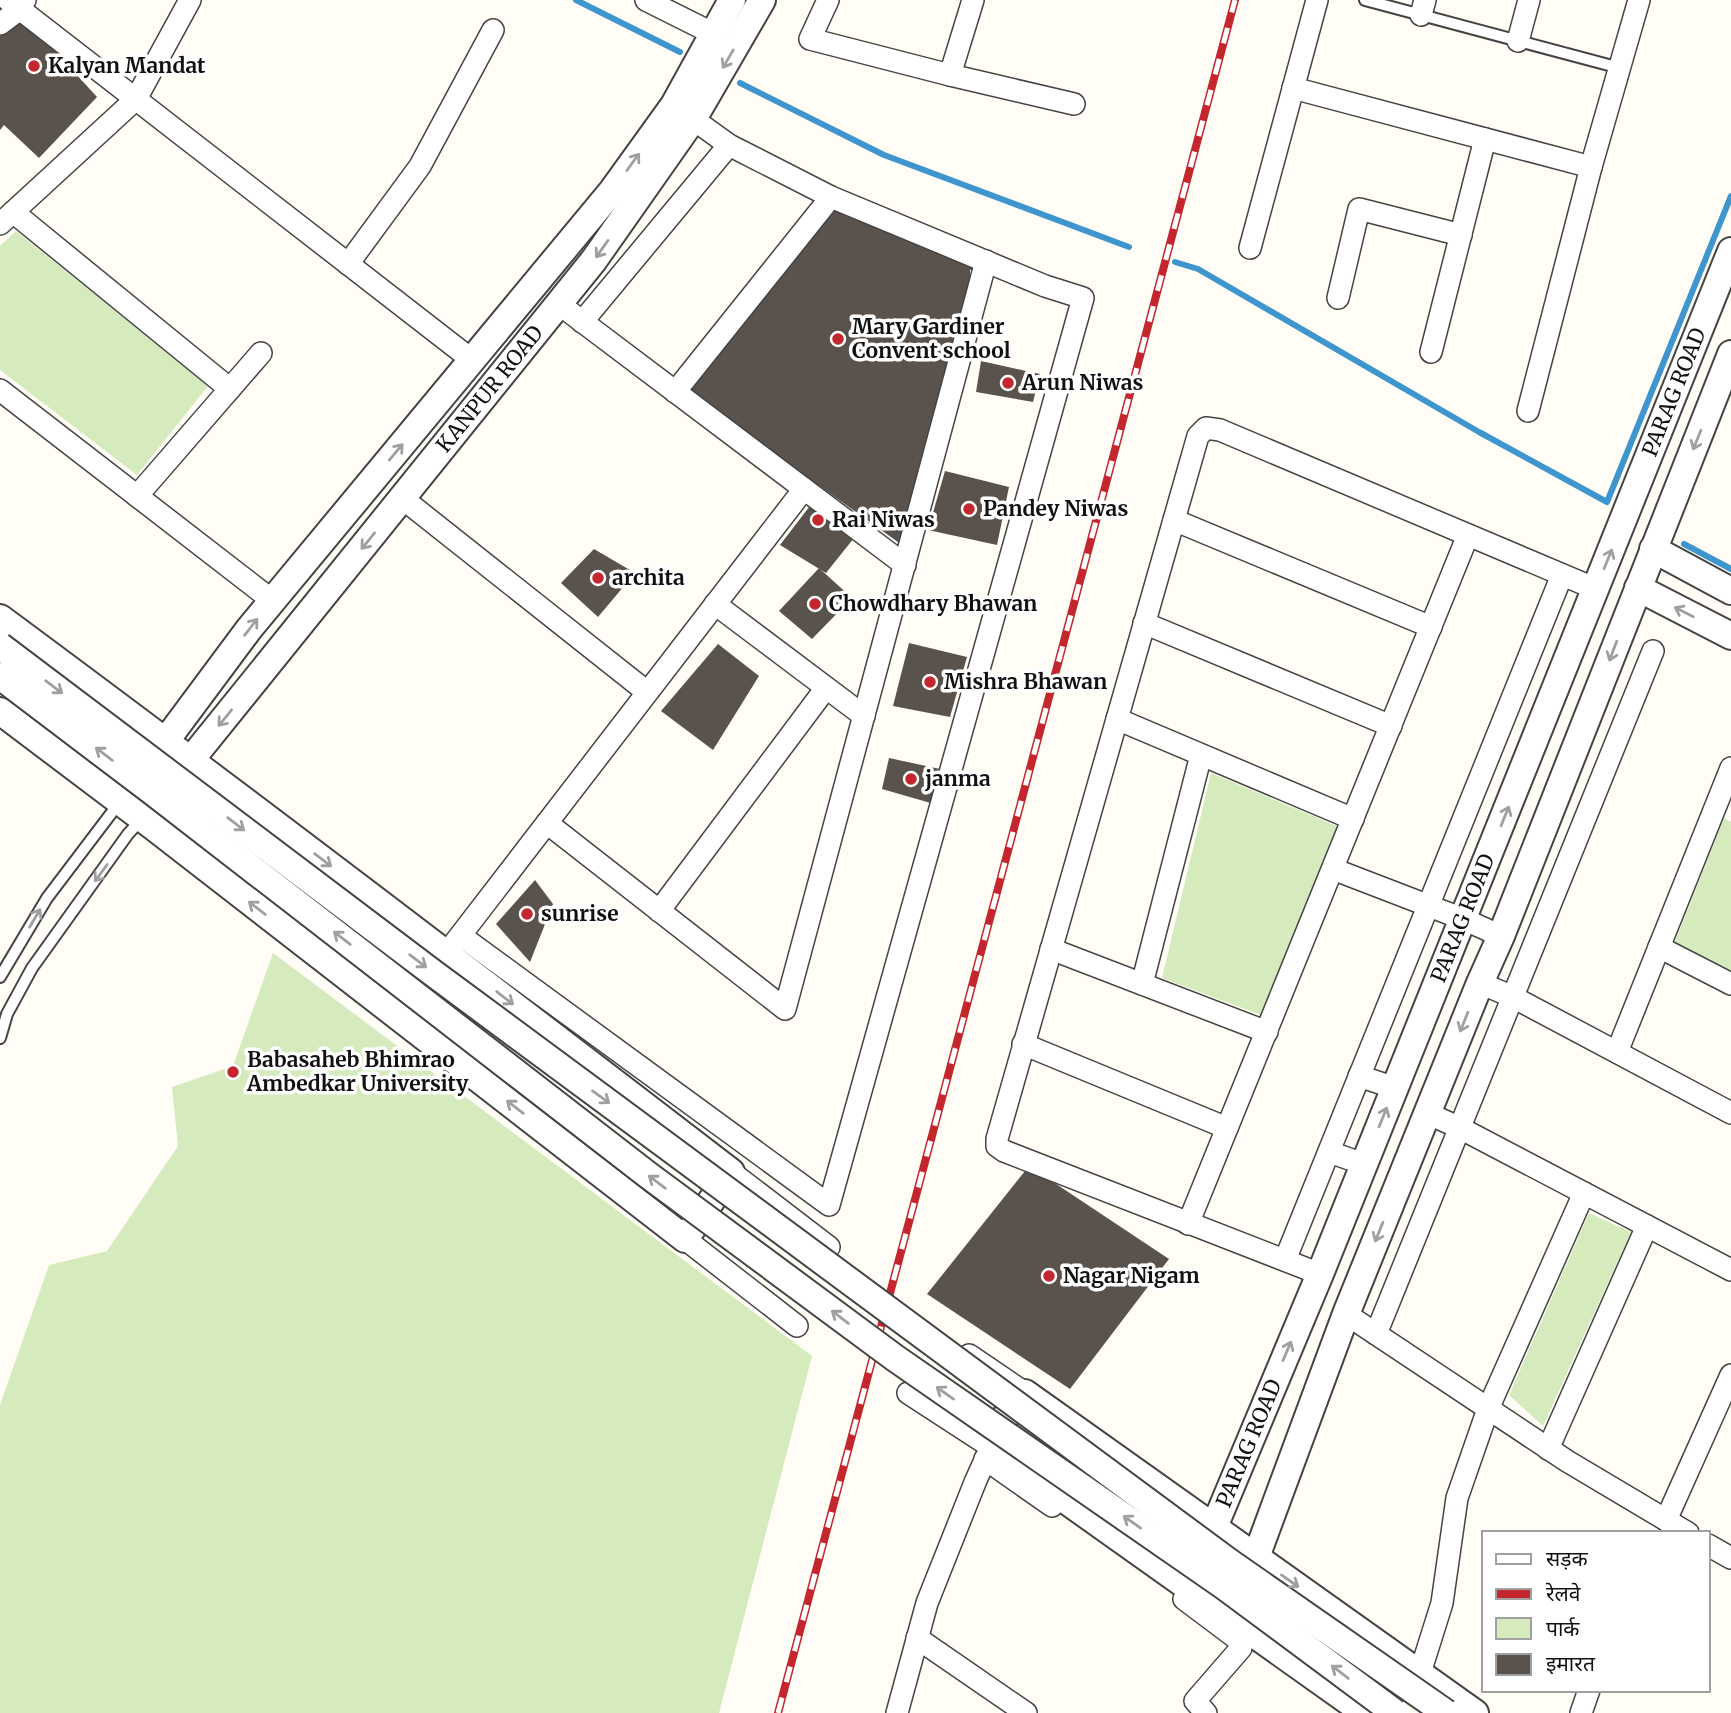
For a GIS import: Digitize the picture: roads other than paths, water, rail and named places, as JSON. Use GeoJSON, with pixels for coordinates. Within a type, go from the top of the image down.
{"type":"FeatureCollection","features":[{"type":"Feature","properties":{"kind":"street"},"geometry":{"type":"LineString","coordinates":[[190,0],[135,99],[7,218],[230,389]]}},
{"type":"Feature","properties":{"kind":"street"},"geometry":{"type":"LineString","coordinates":[[646,0],[714,34]]}},
{"type":"Feature","properties":{"kind":"street"},"geometry":{"type":"LineString","coordinates":[[120,802],[273,601],[612,191],[683,114],[714,34],[732,0]]}},
{"type":"Feature","properties":{"kind":"street","name":"KANPUR ROAD"},"geometry":{"type":"LineString","coordinates":[[142,819],[594,260],[683,114],[762,0]]}},
{"type":"Feature","properties":{"kind":"street"},"geometry":{"type":"LineString","coordinates":[[828,0],[810,39],[1074,104]]}},
{"type":"Feature","properties":{"kind":"street"},"geometry":{"type":"LineString","coordinates":[[950,75],[972,0]]}},
{"type":"Feature","properties":{"kind":"street"},"geometry":{"type":"LineString","coordinates":[[1250,248],[1317,0]]}},
{"type":"Feature","properties":{"kind":"street"},"geometry":{"type":"LineString","coordinates":[[1518,41],[1529,0]]}},
{"type":"Feature","properties":{"kind":"street"},"geometry":{"type":"LineString","coordinates":[[1528,411],[1591,167],[1639,0]]}},
{"type":"Feature","properties":{"kind":"street"},"geometry":{"type":"LineString","coordinates":[[0,24],[18,3],[135,99],[348,264],[480,350],[513,361]]}},
{"type":"Feature","properties":{"kind":"street"},"geometry":{"type":"LineString","coordinates":[[348,264],[420,166],[493,30]]}},
{"type":"Feature","properties":{"kind":"street"},"geometry":{"type":"LineString","coordinates":[[1293,88],[1591,167]]}},
{"type":"Feature","properties":{"kind":"street"},"geometry":{"type":"LineString","coordinates":[[0,618],[191,760],[829,1205],[1083,298],[1045,286],[831,197],[729,145],[683,114]]}},
{"type":"Feature","properties":{"kind":"street"},"geometry":{"type":"LineString","coordinates":[[1431,352],[1485,139]]}},
{"type":"Feature","properties":{"kind":"street"},"geometry":{"type":"LineString","coordinates":[[582,322],[729,145]]}},
{"type":"Feature","properties":{"kind":"street"},"geometry":{"type":"LineString","coordinates":[[675,392],[831,197]]}},
{"type":"Feature","properties":{"kind":"street"},"geometry":{"type":"LineString","coordinates":[[1338,298],[1359,209],[1461,235]]}},
{"type":"Feature","properties":{"kind":"street","name":"PARAG ROAD"},"geometry":{"type":"LineString","coordinates":[[1181,1581],[1214,1527],[1304,1267],[1346,1158],[1580,583],[1629,506],[1731,251]]}},
{"type":"Feature","properties":{"kind":"street"},"geometry":{"type":"LineString","coordinates":[[547,823],[785,1009],[986,261]]}},
{"type":"Feature","properties":{"kind":"street"},"geometry":{"type":"LineString","coordinates":[[559,304],[905,565]]}},
{"type":"Feature","properties":{"kind":"street"},"geometry":{"type":"LineString","coordinates":[[137,496],[261,353]]}},
{"type":"Feature","properties":{"kind":"street","name":"PARAG ROAD"},"geometry":{"type":"LineString","coordinates":[[1228,1615],[1256,1557],[1346,1314],[1501,936],[1653,549],[1724,394],[1731,354]]}},
{"type":"Feature","properties":{"kind":"street"},"geometry":{"type":"LineString","coordinates":[[0,390],[273,601]]}},
{"type":"Feature","properties":{"kind":"street"},"geometry":{"type":"LineString","coordinates":[[1206,428],[1220,430],[1468,535],[1580,583],[1304,1267],[1188,1224],[997,1146],[1023,1044],[1198,436],[1206,428]]}},
{"type":"Feature","properties":{"kind":"street"},"geometry":{"type":"LineString","coordinates":[[453,945],[804,489]]}},
{"type":"Feature","properties":{"kind":"street"},"geometry":{"type":"LineString","coordinates":[[402,498],[647,692]]}},
{"type":"Feature","properties":{"kind":"street"},"geometry":{"type":"LineString","coordinates":[[1629,506],[1664,523]]}},
{"type":"Feature","properties":{"kind":"street"},"geometry":{"type":"LineString","coordinates":[[1174,520],[1431,627]]}},
{"type":"Feature","properties":{"kind":"street"},"geometry":{"type":"LineString","coordinates":[[1188,1224],[1468,535]]}},
{"type":"Feature","properties":{"kind":"street"},"geometry":{"type":"LineString","coordinates":[[1653,549],[1731,591]]}},
{"type":"Feature","properties":{"kind":"street"},"geometry":{"type":"LineString","coordinates":[[1638,588],[1731,636]]}},
{"type":"Feature","properties":{"kind":"street"},"geometry":{"type":"LineString","coordinates":[[715,604],[864,716]]}},
{"type":"Feature","properties":{"kind":"street"},"geometry":{"type":"LineString","coordinates":[[1144,623],[1391,726]]}},
{"type":"Feature","properties":{"kind":"street"},"geometry":{"type":"LineString","coordinates":[[0,646],[433,973],[1228,1562],[1446,1713]]}},
{"type":"Feature","properties":{"kind":"street"},"geometry":{"type":"LineString","coordinates":[[1376,1334],[1653,651]]}},
{"type":"Feature","properties":{"kind":"street"},"geometry":{"type":"LineString","coordinates":[[0,676],[659,1183],[895,1358],[1224,1586],[1395,1713]]}},
{"type":"Feature","properties":{"kind":"street"},"geometry":{"type":"LineString","coordinates":[[659,911],[826,688]]}},
{"type":"Feature","properties":{"kind":"street"},"geometry":{"type":"LineString","coordinates":[[0,711],[797,1326]]}},
{"type":"Feature","properties":{"kind":"street"},"geometry":{"type":"LineString","coordinates":[[1117,719],[1353,819]]}},
{"type":"Feature","properties":{"kind":"street"},"geometry":{"type":"LineString","coordinates":[[1142,984],[1201,755]]}},
{"type":"Feature","properties":{"kind":"street"},"geometry":{"type":"LineString","coordinates":[[1617,1052],[1659,947],[1725,803],[1731,768]]}},
{"type":"Feature","properties":{"kind":"street"},"geometry":{"type":"LineString","coordinates":[[1333,869],[1501,936]]}},
{"type":"Feature","properties":{"kind":"street"},"geometry":{"type":"LineString","coordinates":[[453,945],[731,1172],[829,1247]]}},
{"type":"Feature","properties":{"kind":"street"},"geometry":{"type":"LineString","coordinates":[[1659,947],[1731,984]]}},
{"type":"Feature","properties":{"kind":"street"},"geometry":{"type":"LineString","coordinates":[[1051,949],[1267,1032]]}},
{"type":"Feature","properties":{"kind":"street"},"geometry":{"type":"LineString","coordinates":[[1480,983],[1513,997],[1731,1113]]}},
{"type":"Feature","properties":{"kind":"street"},"geometry":{"type":"LineString","coordinates":[[1023,1044],[1227,1128]]}},
{"type":"Feature","properties":{"kind":"street"},"geometry":{"type":"LineString","coordinates":[[1427,1112],[1731,1270]]}},
{"type":"Feature","properties":{"kind":"street"},"geometry":{"type":"LineString","coordinates":[[685,1239],[731,1172]]}},
{"type":"Feature","properties":{"kind":"street"},"geometry":{"type":"LineString","coordinates":[[1420,1674],[1442,1603],[1457,1498],[1488,1409],[1584,1193]]}},
{"type":"Feature","properties":{"kind":"street"},"geometry":{"type":"LineString","coordinates":[[1548,1449],[1647,1226]]}},
{"type":"Feature","properties":{"kind":"street"},"geometry":{"type":"LineString","coordinates":[[1346,1314],[1548,1449],[1685,1531]]}},
{"type":"Feature","properties":{"kind":"street"},"geometry":{"type":"LineString","coordinates":[[936,1332],[1475,1713]]}},
{"type":"Feature","properties":{"kind":"street"},"geometry":{"type":"LineString","coordinates":[[1666,1520],[1731,1376]]}},
{"type":"Feature","properties":{"kind":"street"},"geometry":{"type":"LineString","coordinates":[[908,1393],[1240,1642],[1241,1648],[1195,1701],[1206,1713]]}},
{"type":"Feature","properties":{"kind":"street"},"geometry":{"type":"LineString","coordinates":[[897,1713],[931,1591],[993,1437],[1019,1395],[1025,1393]]}},
{"type":"Feature","properties":{"kind":"street"},"geometry":{"type":"LineString","coordinates":[[988,1453],[1181,1581],[1365,1713]]}},
{"type":"Feature","properties":{"kind":"street"},"geometry":{"type":"LineString","coordinates":[[1710,1546],[1731,1558]]}},
{"type":"Feature","properties":{"kind":"street"},"geometry":{"type":"LineString","coordinates":[[918,1638],[1026,1713]]}},
{"type":"Feature","properties":{"kind":"street"},"geometry":{"type":"LineString","coordinates":[[1581,1713],[1588,1692]]}},
{"type":"Feature","properties":{"kind":"lane"},"geometry":{"type":"LineString","coordinates":[[1365,0],[1423,7],[1518,41],[1619,68]]}},
{"type":"Feature","properties":{"kind":"lane"},"geometry":{"type":"LineString","coordinates":[[0,977],[47,898],[120,802]]}},
{"type":"Feature","properties":{"kind":"lane"},"geometry":{"type":"LineString","coordinates":[[0,1038],[4,1012],[32,968],[128,834],[142,819]]}},
{"type":"Feature","properties":{"kind":"waterway"},"geometry":{"type":"LineString","coordinates":[[576,0],[680,52]]}},
{"type":"Feature","properties":{"kind":"waterway"},"geometry":{"type":"LineString","coordinates":[[740,83],[884,155],[1129,247]]}},
{"type":"Feature","properties":{"kind":"waterway"},"geometry":{"type":"LineString","coordinates":[[1175,262],[1198,269],[1479,432],[1607,502],[1731,196]]}},
{"type":"Feature","properties":{"kind":"waterway"},"geometry":{"type":"LineString","coordinates":[[1684,544],[1731,569]]}},
{"type":"Feature","properties":{"kind":"railway"},"geometry":{"type":"LineString","coordinates":[[778,1713],[1235,0]]}},
{"type":"Feature","properties":{"kind":"place","name":"Kalyan Mandat"},"geometry":{"type":"Point","coordinates":[34,66]}},
{"type":"Feature","properties":{"kind":"place","name":"Mary Gardiner Convent school"},"geometry":{"type":"Point","coordinates":[838,339]}},
{"type":"Feature","properties":{"kind":"place","name":"Arun Niwas"},"geometry":{"type":"Point","coordinates":[1008,383]}},
{"type":"Feature","properties":{"kind":"place","name":"Pandey Niwas"},"geometry":{"type":"Point","coordinates":[969,509]}},
{"type":"Feature","properties":{"kind":"place","name":"Rai Niwas"},"geometry":{"type":"Point","coordinates":[818,520]}},
{"type":"Feature","properties":{"kind":"place","name":"archita"},"geometry":{"type":"Point","coordinates":[598,578]}},
{"type":"Feature","properties":{"kind":"place","name":"Chowdhary Bhawan"},"geometry":{"type":"Point","coordinates":[815,604]}},
{"type":"Feature","properties":{"kind":"place","name":"Mishra Bhawan"},"geometry":{"type":"Point","coordinates":[930,682]}},
{"type":"Feature","properties":{"kind":"place","name":"janma"},"geometry":{"type":"Point","coordinates":[911,779]}},
{"type":"Feature","properties":{"kind":"place","name":"sunrise"},"geometry":{"type":"Point","coordinates":[527,914]}},
{"type":"Feature","properties":{"kind":"place","name":"Babasaheb Bhimrao Ambedkar University"},"geometry":{"type":"Point","coordinates":[233,1072]}},
{"type":"Feature","properties":{"kind":"place","name":"Nagar Nigam"},"geometry":{"type":"Point","coordinates":[1049,1276]}}]}
